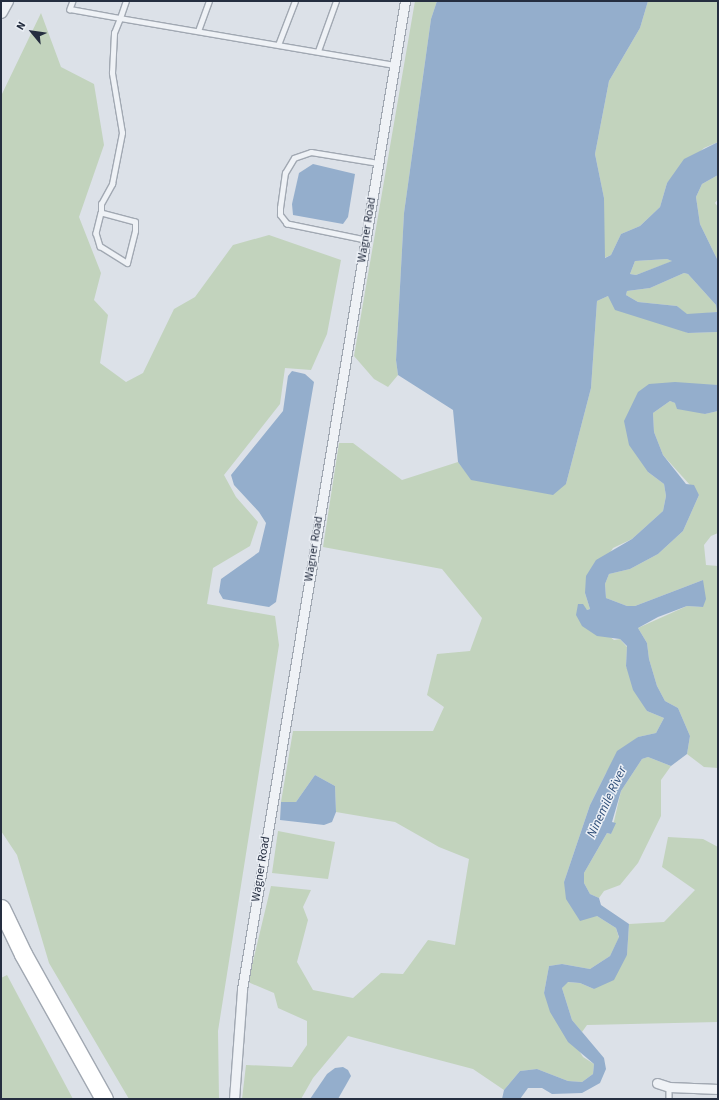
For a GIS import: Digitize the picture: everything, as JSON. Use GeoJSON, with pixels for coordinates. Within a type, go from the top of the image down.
{"type":"FeatureCollection","features":[{"type":"Feature","properties":{"kind":"highway"},"geometry":{"type":"LineString","coordinates":[[1,908],[23,954],[104,1099]]}},
{"type":"Feature","properties":{"kind":"street"},"geometry":{"type":"LineString","coordinates":[[1,12],[7,1]]}},
{"type":"Feature","properties":{"kind":"street","name":"Wagner Road"},"geometry":{"type":"LineString","coordinates":[[234,1099],[243,982],[405,1]]}},
{"type":"Feature","properties":{"kind":"street"},"geometry":{"type":"LineString","coordinates":[[657,1083],[669,1086],[718,1089]]}},
{"type":"Feature","properties":{"kind":"lane"},"geometry":{"type":"LineString","coordinates":[[73,1],[70,9],[394,65]]}},
{"type":"Feature","properties":{"kind":"lane"},"geometry":{"type":"LineString","coordinates":[[101,212],[135,222],[136,231],[127,262],[100,246],[96,233],[101,212],[101,204],[112,184],[122,133],[112,73],[114,33],[126,1]]}},
{"type":"Feature","properties":{"kind":"lane"},"geometry":{"type":"LineString","coordinates":[[198,31],[209,1]]}},
{"type":"Feature","properties":{"kind":"lane"},"geometry":{"type":"LineString","coordinates":[[278,45],[295,1]]}},
{"type":"Feature","properties":{"kind":"lane"},"geometry":{"type":"LineString","coordinates":[[318,51],[336,1]]}},
{"type":"Feature","properties":{"kind":"lane"},"geometry":{"type":"LineString","coordinates":[[365,240],[287,224],[280,215],[285,173],[294,158],[311,152],[378,163]]}},
{"type":"Feature","properties":{"kind":"lane"},"geometry":{"type":"LineString","coordinates":[[669,1086],[669,1099]]}},
{"type":"Feature","properties":{"kind":"green space"},"geometry":{"type":"Polygon","coordinates":[[[415,1],[437,1],[431,19],[404,213],[396,360],[398,375],[388,387],[374,379],[354,356],[415,1]]]}},
{"type":"Feature","properties":{"kind":"green space"},"geometry":{"type":"Polygon","coordinates":[[[648,1],[718,1],[718,142],[704,148],[667,183],[660,207],[640,226],[621,234],[611,255],[604,258],[604,198],[595,154],[609,81],[640,28],[648,1]]]}},
{"type":"Feature","properties":{"kind":"green space"},"geometry":{"type":"Polygon","coordinates":[[[41,13],[61,67],[94,84],[104,145],[79,217],[101,273],[94,300],[108,315],[100,363],[126,382],[143,373],[174,309],[195,297],[233,245],[269,235],[341,260],[327,334],[311,370],[285,368],[280,404],[224,475],[236,497],[258,522],[250,546],[213,568],[207,604],[275,616],[279,645],[218,1031],[219,1099],[129,1099],[49,963],[17,855],[1,831],[1,96],[41,13]]]}},
{"type":"Feature","properties":{"kind":"green space"},"geometry":{"type":"Polygon","coordinates":[[[718,175],[718,199],[715,203],[718,207],[718,261],[700,224],[696,197],[702,184],[718,175]]]}},
{"type":"Feature","properties":{"kind":"green space"},"geometry":{"type":"Polygon","coordinates":[[[667,259],[673,261],[636,275],[630,274],[635,261],[667,259]]]}},
{"type":"Feature","properties":{"kind":"green space"},"geometry":{"type":"Polygon","coordinates":[[[684,273],[688,274],[716,305],[717,312],[687,315],[677,306],[638,302],[626,295],[627,291],[650,288],[684,273]]]}},
{"type":"Feature","properties":{"kind":"green space"},"geometry":{"type":"Polygon","coordinates":[[[608,296],[688,333],[718,332],[718,385],[649,384],[648,472],[664,484],[666,496],[663,511],[632,539],[613,548],[585,593],[590,609],[587,610],[578,604],[609,636],[614,640],[620,639],[627,647],[626,666],[647,711],[664,718],[656,733],[638,737],[606,773],[590,805],[564,882],[597,916],[616,928],[619,938],[610,956],[590,969],[562,964],[549,966],[544,993],[583,1057],[594,1064],[593,1074],[582,1082],[568,1081],[537,1069],[520,1071],[504,1090],[473,1069],[348,1036],[313,1078],[301,1099],[242,1099],[246,1065],[292,1067],[307,1045],[307,1021],[278,1008],[274,993],[248,982],[271,886],[311,890],[303,907],[308,920],[297,962],[313,990],[353,998],[381,973],[403,974],[428,940],[455,945],[469,859],[439,847],[395,822],[336,812],[335,786],[315,775],[296,802],[281,802],[293,731],[433,731],[444,707],[427,695],[437,654],[470,651],[482,618],[442,569],[323,547],[339,443],[353,443],[402,480],[458,462],[472,480],[566,484],[591,388],[597,301],[608,296]]]}},
{"type":"Feature","properties":{"kind":"green space"},"geometry":{"type":"Polygon","coordinates":[[[670,401],[705,414],[718,411],[718,533],[711,536],[704,545],[706,565],[718,566],[718,768],[704,767],[687,754],[690,736],[678,708],[665,701],[657,686],[649,659],[647,643],[638,628],[687,606],[703,607],[703,580],[635,606],[627,606],[606,598],[605,584],[609,574],[630,569],[658,554],[683,531],[699,495],[663,455],[654,432],[653,413],[670,401]]]}},
{"type":"Feature","properties":{"kind":"green space"},"geometry":{"type":"Polygon","coordinates":[[[648,757],[671,766],[661,780],[661,816],[638,863],[620,885],[604,891],[599,898],[590,894],[584,883],[584,873],[607,833],[611,834],[621,791],[642,759],[648,757]]]}},
{"type":"Feature","properties":{"kind":"green space"},"geometry":{"type":"Polygon","coordinates":[[[278,831],[335,842],[328,879],[272,873],[278,831]]]}},
{"type":"Feature","properties":{"kind":"green space"},"geometry":{"type":"Polygon","coordinates":[[[668,837],[703,839],[718,847],[718,1022],[587,1025],[582,1032],[572,1020],[562,988],[567,982],[580,983],[594,989],[627,955],[629,924],[664,922],[695,890],[662,867],[668,837]]]}},
{"type":"Feature","properties":{"kind":"green space"},"geometry":{"type":"Polygon","coordinates":[[[7,975],[73,1099],[1,1099],[1,978],[7,975]]]}},
{"type":"Feature","properties":{"kind":"water"},"geometry":{"type":"Polygon","coordinates":[[[437,1],[648,1],[640,28],[609,81],[595,154],[604,198],[605,258],[611,255],[621,234],[640,226],[660,207],[667,183],[684,159],[718,142],[718,175],[702,184],[696,197],[700,224],[718,261],[718,332],[688,333],[615,310],[608,296],[597,301],[591,388],[566,484],[553,495],[471,480],[458,462],[453,410],[398,375],[396,360],[404,213],[431,19],[437,1]],[[667,259],[635,261],[630,274],[636,275],[672,261],[667,259]],[[684,273],[650,288],[627,291],[626,295],[638,302],[677,306],[687,314],[717,312],[716,305],[688,274],[684,273]]]}},
{"type":"Feature","properties":{"kind":"water"},"geometry":{"type":"Polygon","coordinates":[[[313,164],[355,174],[348,217],[343,224],[293,215],[292,204],[299,173],[313,164]]]}},
{"type":"Feature","properties":{"kind":"water"},"geometry":{"type":"Polygon","coordinates":[[[292,371],[305,374],[314,382],[276,602],[269,607],[223,599],[219,592],[221,579],[259,552],[266,523],[259,512],[234,485],[231,475],[283,411],[288,376],[292,371]]]}},
{"type":"Feature","properties":{"kind":"water","name":"Ninemile River"},"geometry":{"type":"Polygon","coordinates":[[[675,382],[718,385],[718,411],[705,414],[677,409],[675,403],[670,401],[653,413],[654,432],[663,455],[686,484],[694,485],[699,495],[683,531],[658,554],[630,569],[609,574],[605,584],[606,598],[627,606],[635,606],[703,580],[706,599],[703,607],[687,606],[658,617],[638,628],[647,643],[649,659],[657,686],[665,701],[678,708],[690,736],[687,754],[671,766],[648,757],[642,759],[621,791],[612,822],[616,823],[611,834],[607,833],[584,873],[584,883],[590,894],[599,898],[601,905],[629,924],[627,955],[614,980],[594,989],[580,983],[568,982],[562,988],[572,1020],[604,1058],[606,1069],[600,1083],[582,1093],[552,1094],[542,1088],[528,1088],[520,1099],[502,1099],[504,1090],[520,1071],[537,1069],[568,1081],[582,1082],[593,1074],[594,1064],[568,1042],[550,1012],[544,993],[549,966],[562,964],[590,969],[610,956],[619,937],[616,928],[597,916],[580,921],[566,899],[564,882],[590,805],[617,751],[638,737],[656,733],[664,718],[647,711],[633,690],[626,666],[627,646],[620,639],[597,636],[582,626],[576,615],[578,604],[583,604],[587,610],[590,609],[585,593],[586,576],[596,560],[632,539],[663,511],[666,496],[664,484],[648,472],[629,445],[624,421],[638,392],[649,384],[675,382]]]}},
{"type":"Feature","properties":{"kind":"water"},"geometry":{"type":"Polygon","coordinates":[[[315,775],[335,786],[336,812],[332,822],[324,825],[280,820],[281,802],[296,802],[315,775]]]}},
{"type":"Feature","properties":{"kind":"water"},"geometry":{"type":"Polygon","coordinates":[[[343,1067],[348,1070],[351,1076],[338,1099],[310,1099],[327,1074],[335,1068],[343,1067]]]}}]}
